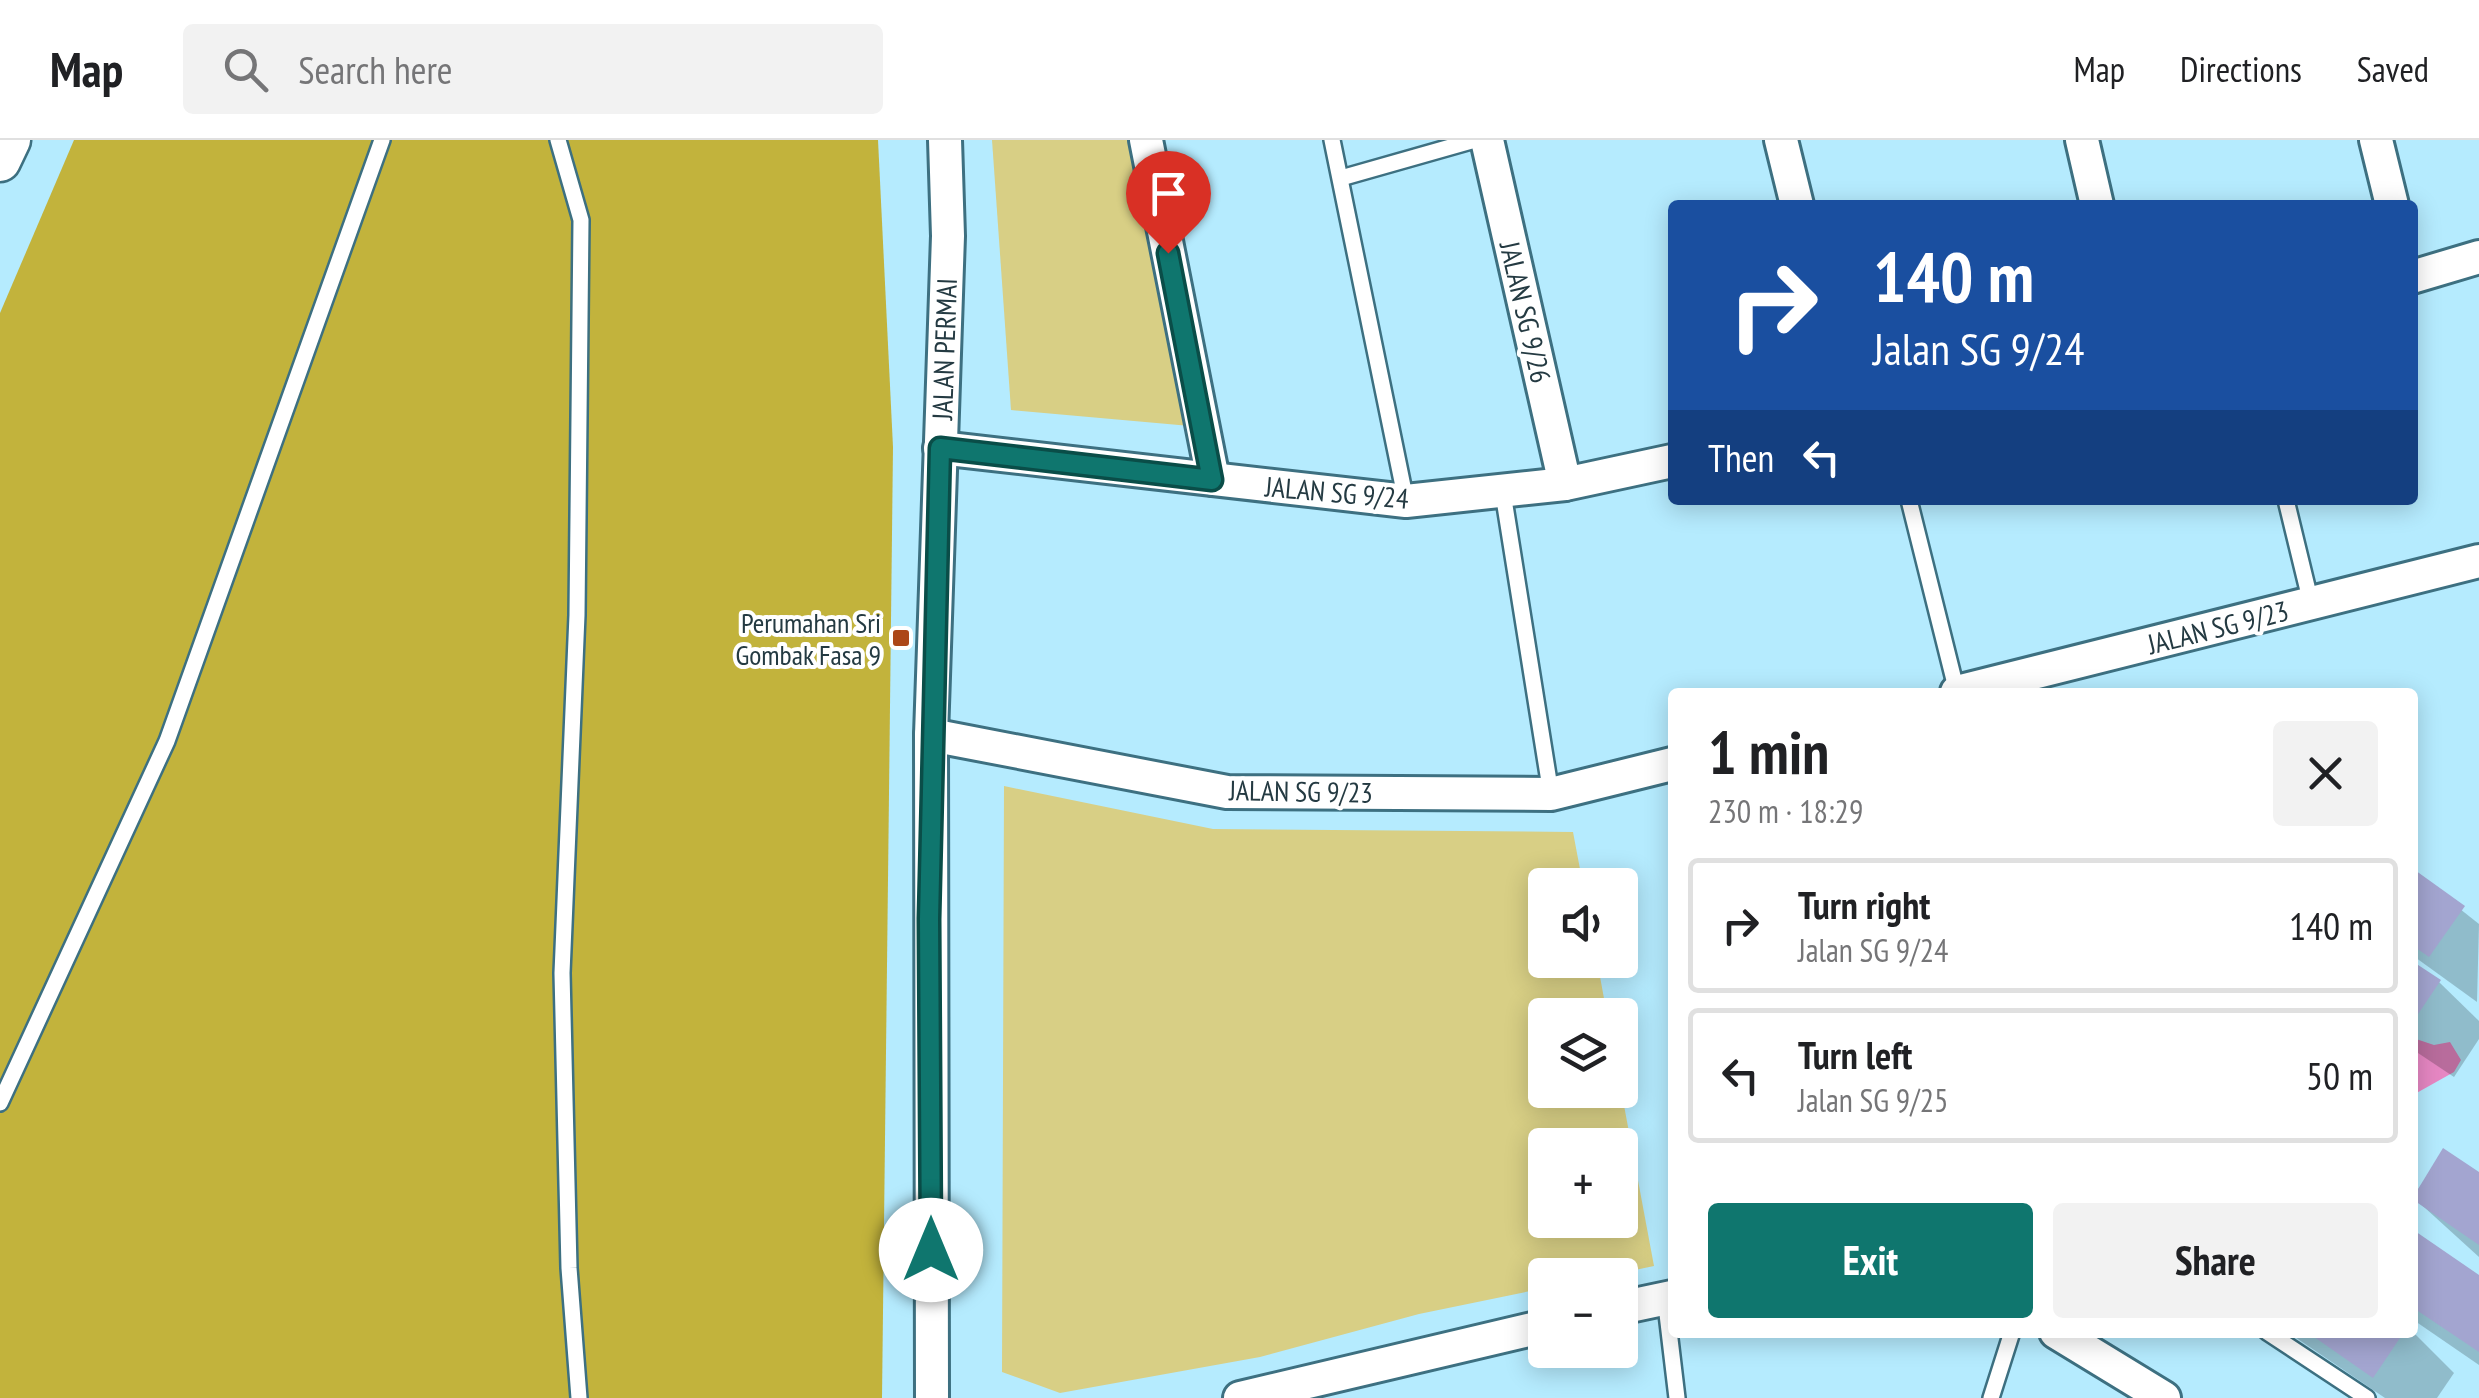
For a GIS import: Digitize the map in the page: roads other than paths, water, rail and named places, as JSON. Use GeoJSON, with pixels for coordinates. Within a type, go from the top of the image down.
{"type":"FeatureCollection","features":[{"type":"Feature","properties":{"kind":"street"},"geometry":{"type":"LineString","coordinates":[[0,161],[10,140]]}},
{"type":"Feature","properties":{"kind":"street","name":"JALAN PERMAI"},"geometry":{"type":"LineString","coordinates":[[932,1398],[932,735],[948,236],[944,140]]}},
{"type":"Feature","properties":{"kind":"street"},"geometry":{"type":"LineString","coordinates":[[1146,140],[1212,480]]}},
{"type":"Feature","properties":{"kind":"street","name":"JALAN SG 9/26"},"geometry":{"type":"LineString","coordinates":[[1487,140],[1564,484]]}},
{"type":"Feature","properties":{"kind":"street"},"geometry":{"type":"LineString","coordinates":[[1782,140],[1796,200]]}},
{"type":"Feature","properties":{"kind":"street"},"geometry":{"type":"LineString","coordinates":[[2082,140],[2096,200]]}},
{"type":"Feature","properties":{"kind":"street"},"geometry":{"type":"LineString","coordinates":[[2376,140],[2391,200]]}},
{"type":"Feature","properties":{"kind":"street"},"geometry":{"type":"LineString","coordinates":[[2418,274],[2479,257]]}},
{"type":"Feature","properties":{"kind":"street","name":"JALAN SG 9/24"},"geometry":{"type":"LineString","coordinates":[[940,448],[1406,501],[1564,484],[1668,461]]}},
{"type":"Feature","properties":{"kind":"street","name":"JALAN SG 9/23"},"geometry":{"type":"LineString","coordinates":[[1972,688],[2479,561]]}},
{"type":"Feature","properties":{"kind":"street","name":"JALAN SG 9/23"},"geometry":{"type":"LineString","coordinates":[[932,735],[1226,792],[1551,794],[1668,765]]}},
{"type":"Feature","properties":{"kind":"street"},"geometry":{"type":"LineString","coordinates":[[1638,1304],[1668,1297]]}},
{"type":"Feature","properties":{"kind":"street"},"geometry":{"type":"LineString","coordinates":[[1261,1396],[1528,1330]]}},
{"type":"Feature","properties":{"kind":"street"},"geometry":{"type":"LineString","coordinates":[[2066,1338],[2164,1398]]}},
{"type":"Feature","properties":{"kind":"lane"},"geometry":{"type":"LineString","coordinates":[[0,1104],[167,741],[382,140]]}},
{"type":"Feature","properties":{"kind":"lane"},"geometry":{"type":"LineString","coordinates":[[558,140],[581,220],[577,615],[562,974],[569,1268],[578,1398]]}},
{"type":"Feature","properties":{"kind":"lane"},"geometry":{"type":"LineString","coordinates":[[1332,140],[1406,501]]}},
{"type":"Feature","properties":{"kind":"lane"},"geometry":{"type":"LineString","coordinates":[[1341,178],[1475,140]]}},
{"type":"Feature","properties":{"kind":"lane"},"geometry":{"type":"LineString","coordinates":[[1503,493],[1551,794]]}},
{"type":"Feature","properties":{"kind":"lane"},"geometry":{"type":"LineString","coordinates":[[1909,505],[1955,688]]}},
{"type":"Feature","properties":{"kind":"lane"},"geometry":{"type":"LineString","coordinates":[[2287,505],[2311,604]]}},
{"type":"Feature","properties":{"kind":"lane"},"geometry":{"type":"LineString","coordinates":[[1672,1338],[1677,1398]]}},
{"type":"Feature","properties":{"kind":"lane"},"geometry":{"type":"LineString","coordinates":[[1991,1398],[2010,1338]]}},
{"type":"Feature","properties":{"kind":"lane"},"geometry":{"type":"LineString","coordinates":[[2276,1338],[2367,1398]]}},
{"type":"Feature","properties":{"kind":"place","name":"Perumahan Sri Gombak Fasa 9"},"geometry":{"type":"Point","coordinates":[901,638]}}]}
